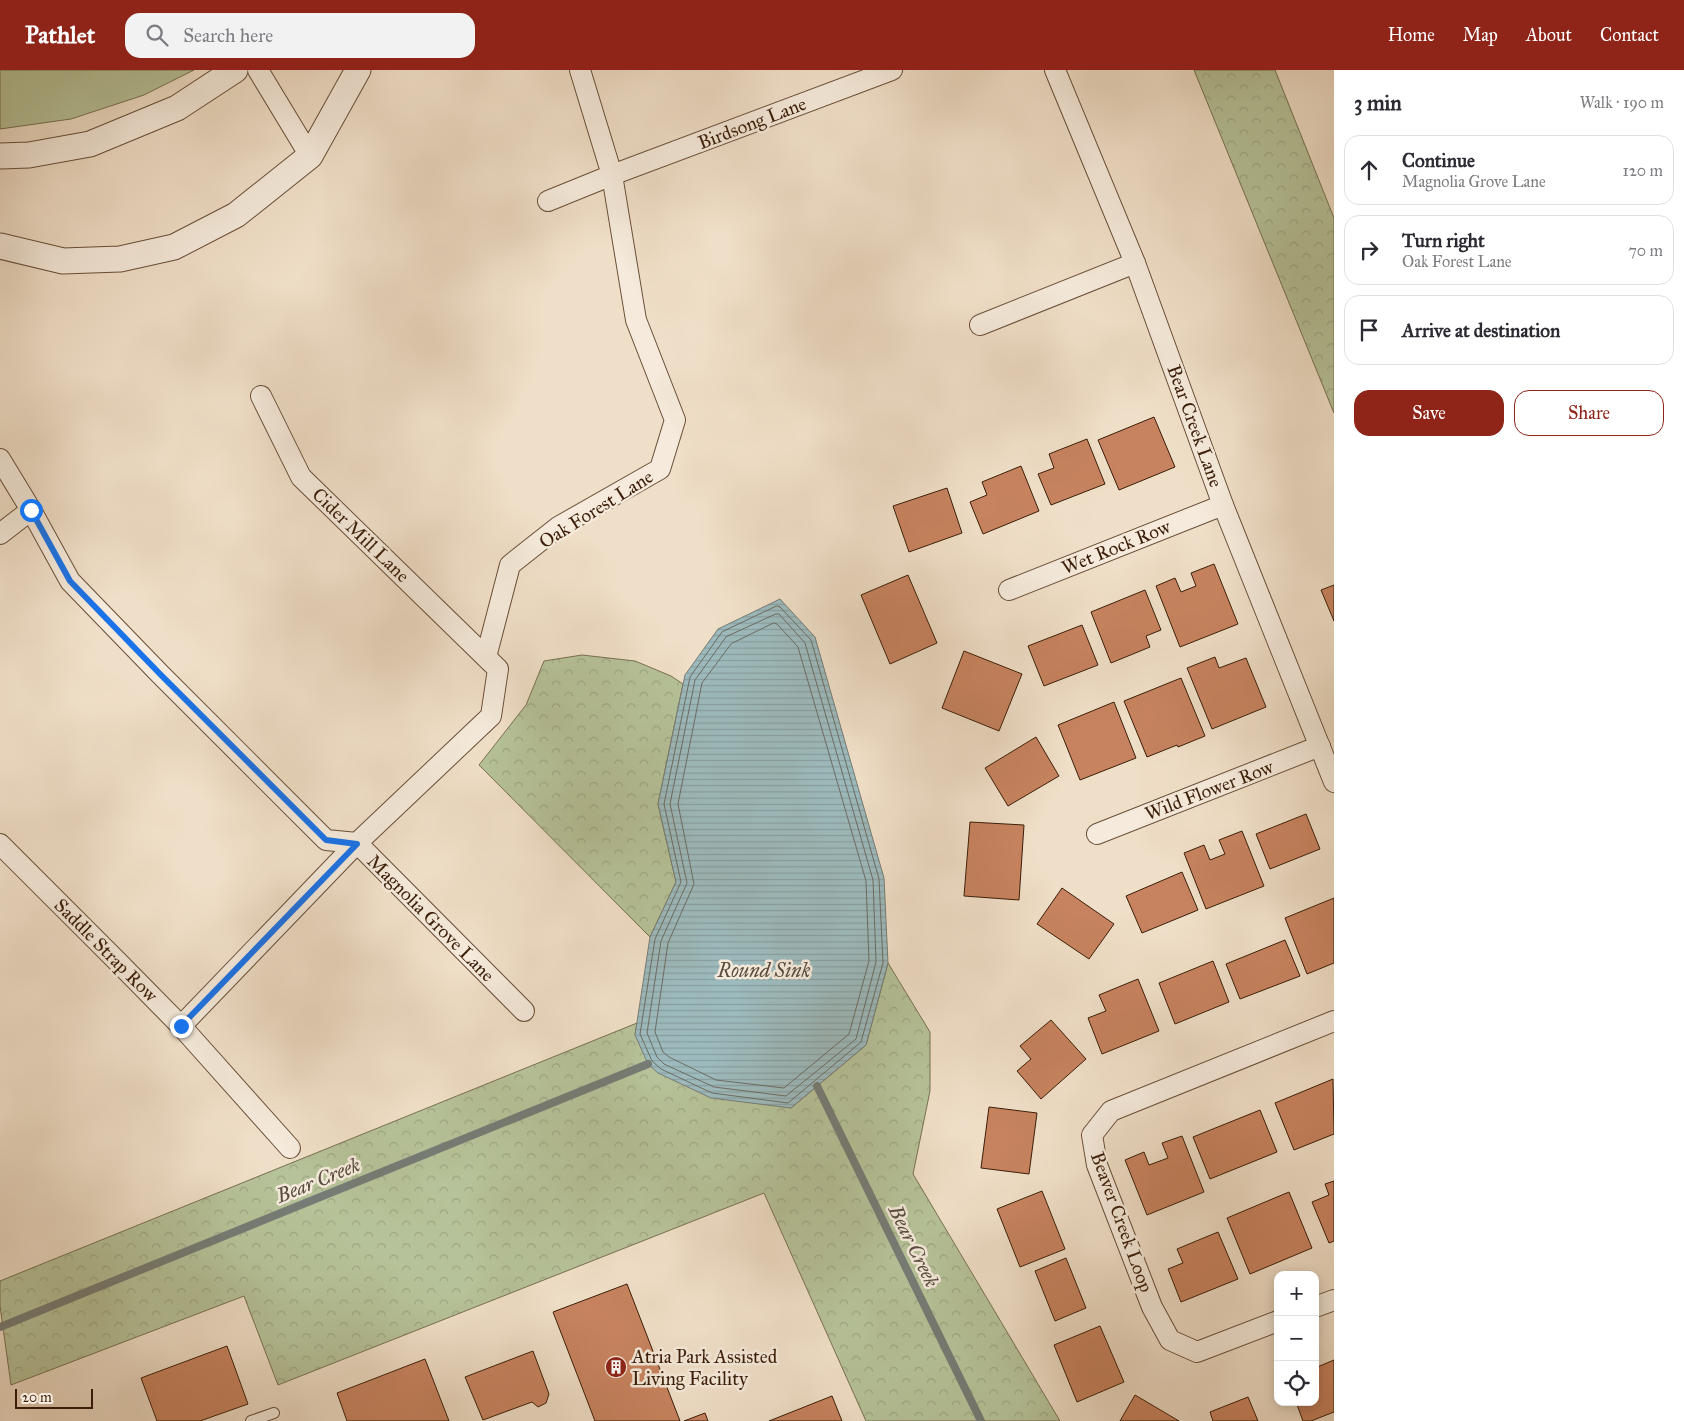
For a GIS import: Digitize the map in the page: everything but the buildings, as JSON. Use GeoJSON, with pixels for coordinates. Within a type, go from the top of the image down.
{"type":"FeatureCollection","features":[{"type":"Feature","properties":{"kind":"street"},"geometry":{"type":"LineString","coordinates":[[0,156],[30,155],[90,144],[177,108],[235,70]]}},
{"type":"Feature","properties":{"kind":"street"},"geometry":{"type":"LineString","coordinates":[[258,70],[310,156]]}},
{"type":"Feature","properties":{"kind":"street"},"geometry":{"type":"LineString","coordinates":[[0,246],[63,261],[120,260],[174,247],[236,215],[310,156],[358,70]]}},
{"type":"Feature","properties":{"kind":"street","name":"Oak Forest Lane"},"geometry":{"type":"LineString","coordinates":[[486,656],[510,565],[558,527],[660,469],[675,420],[636,320],[612,175],[580,70]]}},
{"type":"Feature","properties":{"kind":"street","name":"Birdsong Lane"},"geometry":{"type":"LineString","coordinates":[[548,201],[612,175],[892,70]]}},
{"type":"Feature","properties":{"kind":"street","name":"Bear Creek Lane"},"geometry":{"type":"LineString","coordinates":[[1055,70],[1135,263],[1223,504],[1334,782]]}},
{"type":"Feature","properties":{"kind":"street"},"geometry":{"type":"LineString","coordinates":[[980,325],[1135,263]]}},
{"type":"Feature","properties":{"kind":"street","name":"Cider Mill Lane"},"geometry":{"type":"LineString","coordinates":[[261,396],[301,477],[486,656]]}},
{"type":"Feature","properties":{"kind":"street","name":"Magnolia Grove Lane"},"geometry":{"type":"LineString","coordinates":[[0,458],[70,581],[326,840],[357,844],[524,1011]]}},
{"type":"Feature","properties":{"kind":"street","name":"Wet Rock Row"},"geometry":{"type":"LineString","coordinates":[[1009,590],[1223,504]]}},
{"type":"Feature","properties":{"kind":"street"},"geometry":{"type":"LineString","coordinates":[[0,534],[31,510]]}},
{"type":"Feature","properties":{"kind":"street"},"geometry":{"type":"LineString","coordinates":[[181,1026],[357,844],[491,716],[498,670],[486,656]]}},
{"type":"Feature","properties":{"kind":"street","name":"Wild Flower Row"},"geometry":{"type":"LineString","coordinates":[[1098,834],[1320,746]]}},
{"type":"Feature","properties":{"kind":"street","name":"Saddle Strap Row"},"geometry":{"type":"LineString","coordinates":[[0,844],[181,1026],[290,1148]]}},
{"type":"Feature","properties":{"kind":"street","name":"Beaver Creek Loop"},"geometry":{"type":"LineString","coordinates":[[1274,1323],[1197,1352],[1170,1340],[1152,1307],[1097,1165],[1092,1135],[1111,1112],[1334,1021]]}},
{"type":"Feature","properties":{"kind":"street"},"geometry":{"type":"LineString","coordinates":[[1319,1306],[1334,1300]]}},
{"type":"Feature","properties":{"kind":"lane"},"geometry":{"type":"LineString","coordinates":[[251,1421],[274,1413]]}},
{"type":"Feature","properties":{"kind":"green space"},"geometry":{"type":"Polygon","coordinates":[[[0,70],[194,70],[144,95],[71,119],[0,129],[0,70]]]}},
{"type":"Feature","properties":{"kind":"green space"},"geometry":{"type":"Polygon","coordinates":[[[1194,70],[1275,70],[1334,218],[1334,413],[1194,70]]]}},
{"type":"Feature","properties":{"kind":"green space"},"geometry":{"type":"Polygon","coordinates":[[[582,655],[635,661],[671,676],[683,684],[658,804],[676,882],[650,937],[479,765],[526,705],[544,661],[582,655]]]}},
{"type":"Feature","properties":{"kind":"green space"},"geometry":{"type":"Polygon","coordinates":[[[888,963],[930,1032],[930,1091],[913,1174],[1060,1421],[866,1421],[764,1193],[278,1385],[244,1296],[11,1385],[0,1306],[0,1281],[637,1023],[635,1035],[791,1108],[866,1045],[888,963]]]}},
{"type":"Feature","properties":{"kind":"water","name":"Round Sink"},"geometry":{"type":"Polygon","coordinates":[[[780,599],[815,637],[884,878],[888,963],[866,1045],[791,1108],[711,1098],[658,1073],[648,1064],[635,1035],[650,937],[676,882],[658,804],[685,675],[718,629],[780,599]]]}},
{"type":"Feature","properties":{"kind":"waterway","name":"Bear Creek"},"geometry":{"type":"LineString","coordinates":[[0,1327],[648,1064]]}},
{"type":"Feature","properties":{"kind":"waterway","name":"Bear Creek"},"geometry":{"type":"LineString","coordinates":[[817,1086],[981,1421]]}},
{"type":"Feature","properties":{"kind":"place","name":"Atria Park Assisted Living Facility"},"geometry":{"type":"Point","coordinates":[616,1367]}},
{"type":"Feature","properties":{"kind":"route"},"geometry":{"type":"LineString","coordinates":[[31,510],[70,581],[160,674],[326,840],[357,844],[181,1026]]}}]}
